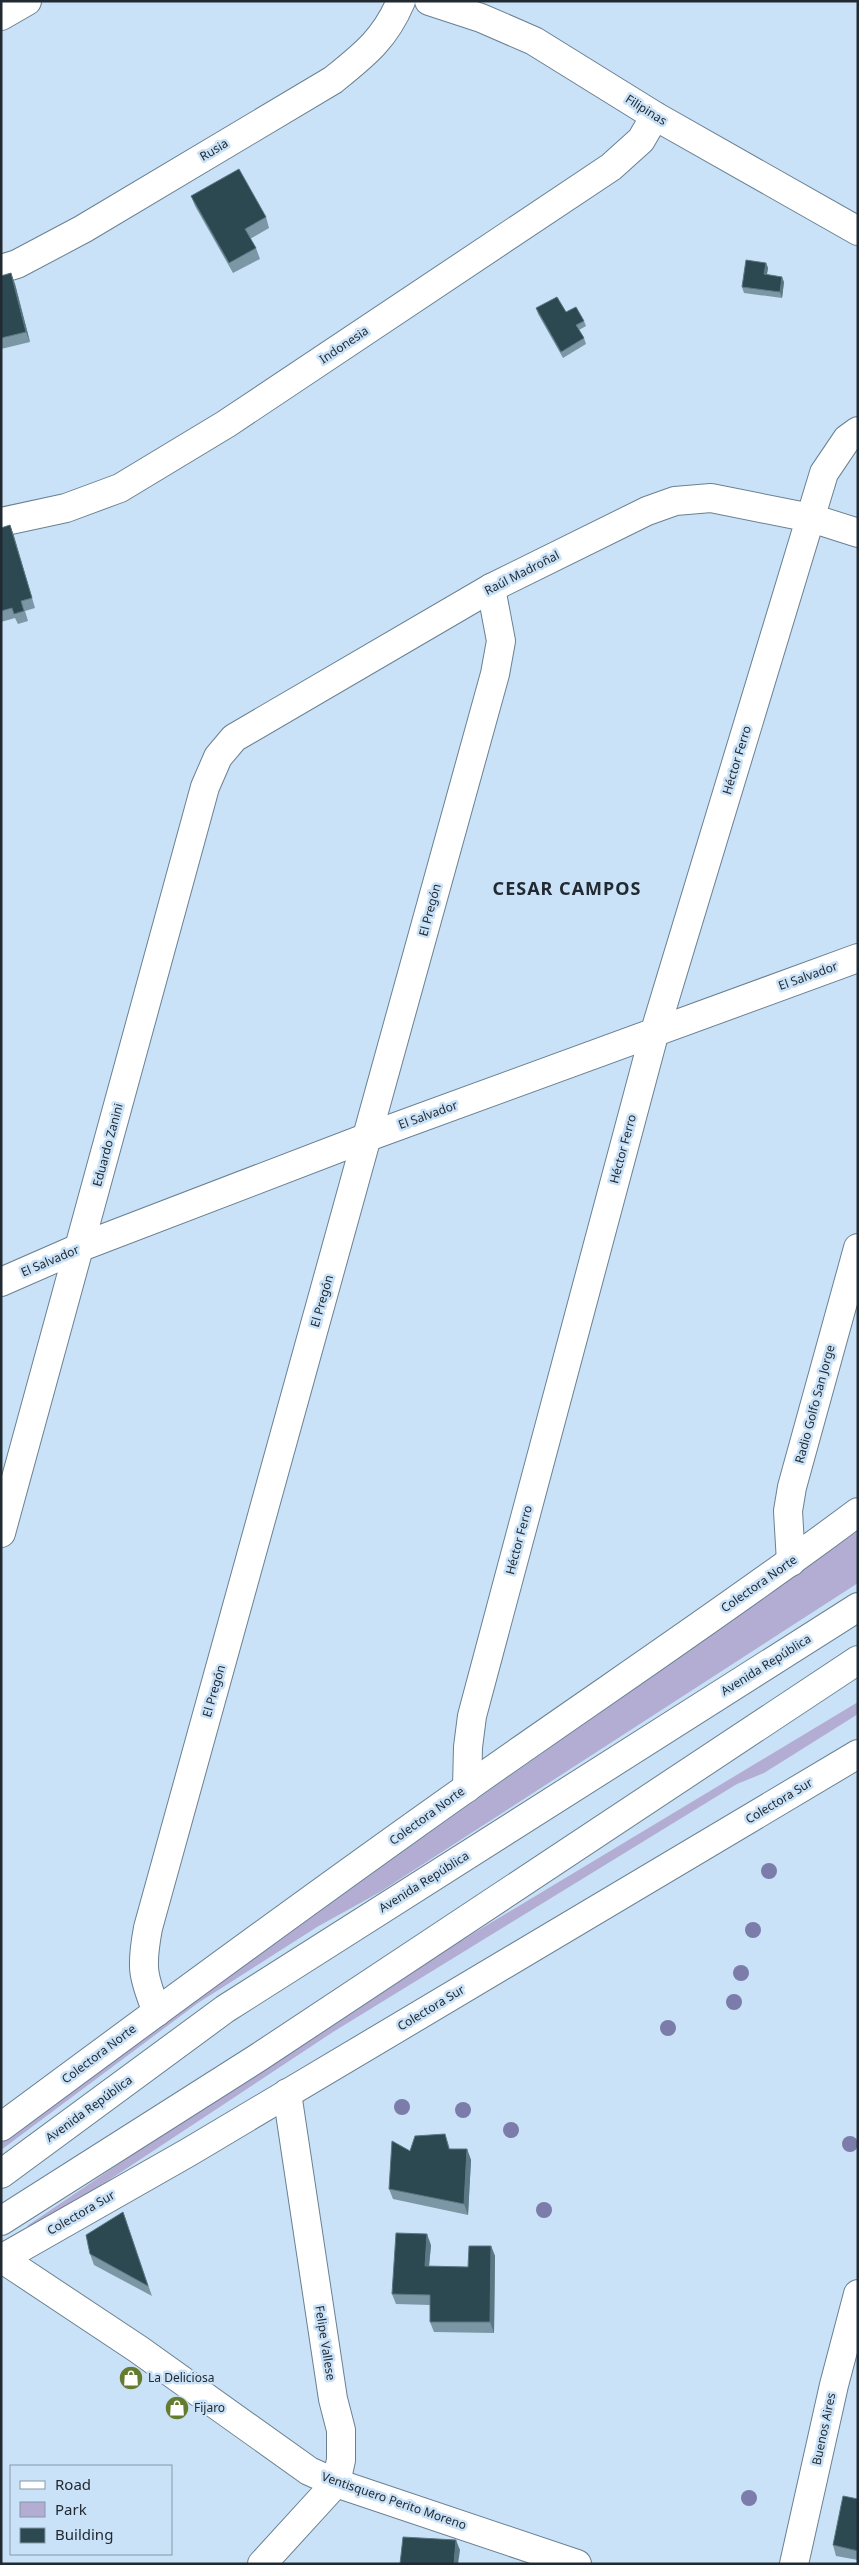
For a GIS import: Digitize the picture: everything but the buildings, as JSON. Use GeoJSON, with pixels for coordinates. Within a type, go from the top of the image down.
{"type":"FeatureCollection","features":[{"type":"Feature","properties":{"kind":"street"},"geometry":{"type":"LineString","coordinates":[[1,16],[26,1]]}},
{"type":"Feature","properties":{"kind":"street","name":"Rusia"},"geometry":{"type":"LineString","coordinates":[[1,269],[17,264],[83,229],[333,80],[370,51],[391,24],[400,1]]}},
{"type":"Feature","properties":{"kind":"street","name":"Filipinas"},"geometry":{"type":"LineString","coordinates":[[429,1],[481,18],[534,41],[655,116],[858,231]]}},
{"type":"Feature","properties":{"kind":"street","name":"Indonesia"},"geometry":{"type":"LineString","coordinates":[[1,522],[66,508],[120,488],[226,424],[611,167],[642,140],[655,116]]}},
{"type":"Feature","properties":{"kind":"street","name":"Héctor Ferro"},"geometry":{"type":"LineString","coordinates":[[467,1788],[468,1747],[472,1716],[655,1031],[824,472],[847,439],[858,431]]}},
{"type":"Feature","properties":{"kind":"street","name":"Raúl Madroñal"},"geometry":{"type":"LineString","coordinates":[[218,757],[234,738],[491,588],[647,511],[675,501],[711,498],[811,518],[858,533]]}},
{"type":"Feature","properties":{"kind":"street","name":"El Pregón"},"geometry":{"type":"LineString","coordinates":[[157,2012],[144,1982],[142,1962],[148,1928],[496,674],[501,641],[491,588]]}},
{"type":"Feature","properties":{"kind":"street","name":"Eduardo Zanini"},"geometry":{"type":"LineString","coordinates":[[1,1533],[81,1247],[205,787],[218,757]]}},
{"type":"Feature","properties":{"kind":"street","name":"El Salvador"},"geometry":{"type":"LineString","coordinates":[[1,1282],[81,1247],[368,1137],[858,958]]}},
{"type":"Feature","properties":{"kind":"street","name":"Radio Golfo San Jorge"},"geometry":{"type":"LineString","coordinates":[[791,1562],[788,1511],[792,1487],[858,1248]]}},
{"type":"Feature","properties":{"kind":"street","name":"Colectora Norte"},"geometry":{"type":"LineString","coordinates":[[1,2127],[467,1788],[791,1562],[858,1512]]}},
{"type":"Feature","properties":{"kind":"street","name":"Avenida República"},"geometry":{"type":"LineString","coordinates":[[1,2174],[225,2009],[858,1607]]}},
{"type":"Feature","properties":{"kind":"street"},"geometry":{"type":"LineString","coordinates":[[1,2222],[259,2057],[858,1660]]}},
{"type":"Feature","properties":{"kind":"street","name":"Colectora Sur"},"geometry":{"type":"LineString","coordinates":[[2,2258],[287,2093],[858,1754]]}},
{"type":"Feature","properties":{"kind":"street","name":"Felipe Vallese"},"geometry":{"type":"LineString","coordinates":[[287,2093],[333,2399],[341,2430],[341,2460],[336,2483]]}},
{"type":"Feature","properties":{"kind":"street","name":"Ventisquero Perito Moreno"},"geometry":{"type":"LineString","coordinates":[[2,2258],[138,2349],[309,2471],[336,2483],[577,2564]]}},
{"type":"Feature","properties":{"kind":"street","name":"Buenos Aires"},"geometry":{"type":"LineString","coordinates":[[794,2564],[834,2385],[858,2294]]}},
{"type":"Feature","properties":{"kind":"street"},"geometry":{"type":"LineString","coordinates":[[262,2564],[336,2483]]}},
{"type":"Feature","properties":{"kind":"green space"},"geometry":{"type":"Polygon","coordinates":[[[858,1531],[858,1583],[380,1892],[317,1927],[198,2003],[1,2150],[1,2142],[177,2010],[858,1531]]]}},
{"type":"Feature","properties":{"kind":"green space"},"geometry":{"type":"Polygon","coordinates":[[[858,1702],[858,1714],[764,1773],[737,1784],[333,2032],[41,2225],[27,2226],[349,2008],[858,1702]]]}},
{"type":"Feature","properties":{"kind":"place","name":"La Deliciosa"},"geometry":{"type":"Point","coordinates":[131,2378]}},
{"type":"Feature","properties":{"kind":"place","name":"Fijaro"},"geometry":{"type":"Point","coordinates":[177,2408]}},
{"type":"Feature","properties":{"kind":"district","name":"CESAR CAMPOS"},"geometry":{"type":"Point","coordinates":[567,889]}}]}
